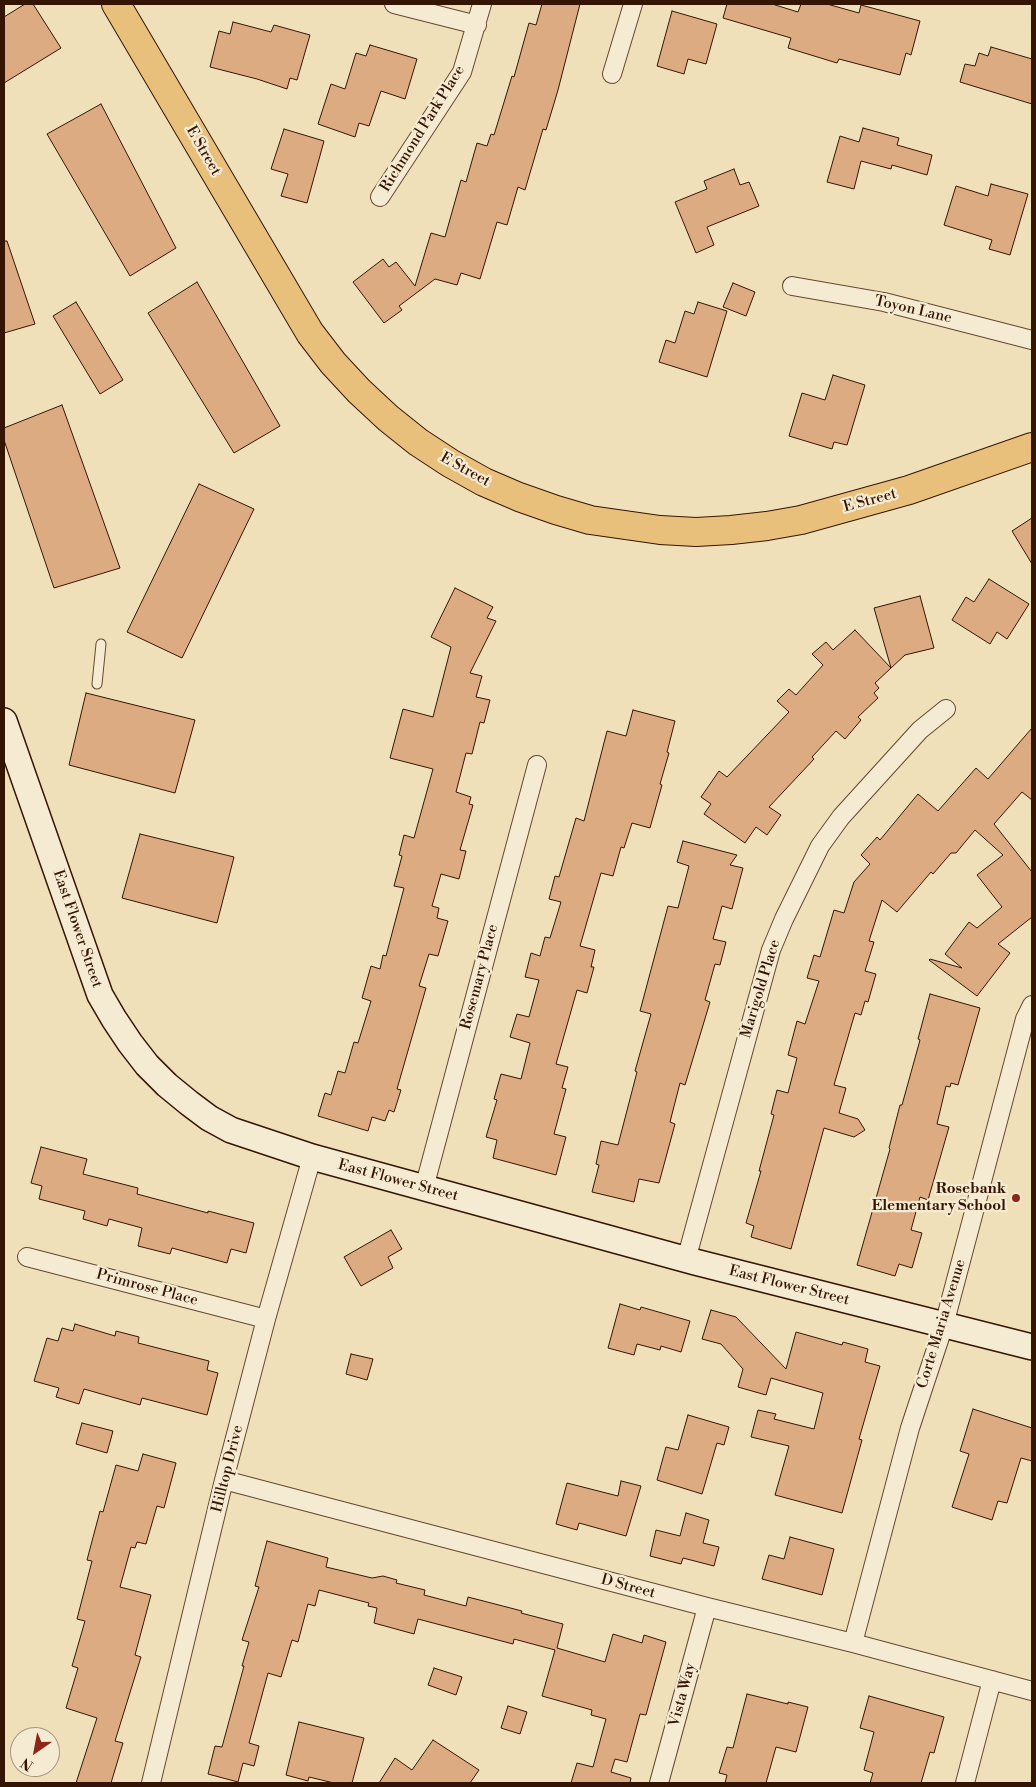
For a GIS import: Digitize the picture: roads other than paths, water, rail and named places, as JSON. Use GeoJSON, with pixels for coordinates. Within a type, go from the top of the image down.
{"type":"FeatureCollection","features":[{"type":"Feature","properties":{"kind":"main road","name":"E Street"},"geometry":{"type":"LineString","coordinates":[[116,4],[310,332],[333,363],[388,418],[418,442],[484,482],[538,504],[590,520],[660,530],[696,532],[731,530],[767,526],[909,490],[1032,447]]}},
{"type":"Feature","properties":{"kind":"street"},"geometry":{"type":"LineString","coordinates":[[394,4],[477,25]]}},
{"type":"Feature","properties":{"kind":"street","name":"Richmond Park Place"},"geometry":{"type":"LineString","coordinates":[[380,197],[462,72],[482,4]]}},
{"type":"Feature","properties":{"kind":"street"},"geometry":{"type":"LineString","coordinates":[[612,74],[633,4]]}},
{"type":"Feature","properties":{"kind":"street","name":"Toyon Lane"},"geometry":{"type":"LineString","coordinates":[[792,286],[884,302],[1032,340]]}},
{"type":"Feature","properties":{"kind":"street","name":"Marigold Place"},"geometry":{"type":"LineString","coordinates":[[686,1260],[771,950],[784,918],[820,846],[841,817],[920,730],[946,709]]}},
{"type":"Feature","properties":{"kind":"street","name":"East Flower Street"},"geometry":{"type":"LineString","coordinates":[[4,721],[100,995],[114,1020],[147,1065],[188,1103],[209,1118],[231,1130],[312,1157],[686,1260],[1032,1347]]}},
{"type":"Feature","properties":{"kind":"street","name":"Rosemary Place"},"geometry":{"type":"LineString","coordinates":[[424,1188],[537,765]]}},
{"type":"Feature","properties":{"kind":"street","name":"Corte Maria Avenue"},"geometry":{"type":"LineString","coordinates":[[853,1643],[910,1428],[944,1325],[1025,1019],[1032,1005]]}},
{"type":"Feature","properties":{"kind":"street","name":"Hilltop Drive"},"geometry":{"type":"LineString","coordinates":[[151,1783],[224,1480],[266,1319],[312,1157]]}},
{"type":"Feature","properties":{"kind":"street","name":"Primrose Place"},"geometry":{"type":"LineString","coordinates":[[27,1257],[266,1319]]}},
{"type":"Feature","properties":{"kind":"street","name":"D Street"},"geometry":{"type":"LineString","coordinates":[[224,1480],[1032,1691]]}},
{"type":"Feature","properties":{"kind":"street","name":"Vista Way"},"geometry":{"type":"LineString","coordinates":[[659,1783],[707,1607]]}},
{"type":"Feature","properties":{"kind":"street"},"geometry":{"type":"LineString","coordinates":[[965,1783],[992,1680]]}},
{"type":"Feature","properties":{"kind":"lane"},"geometry":{"type":"LineString","coordinates":[[97,684],[101,644]]}},
{"type":"Feature","properties":{"kind":"place","name":"Rosebank Elementary School"},"geometry":{"type":"Point","coordinates":[1016,1198]}}]}
